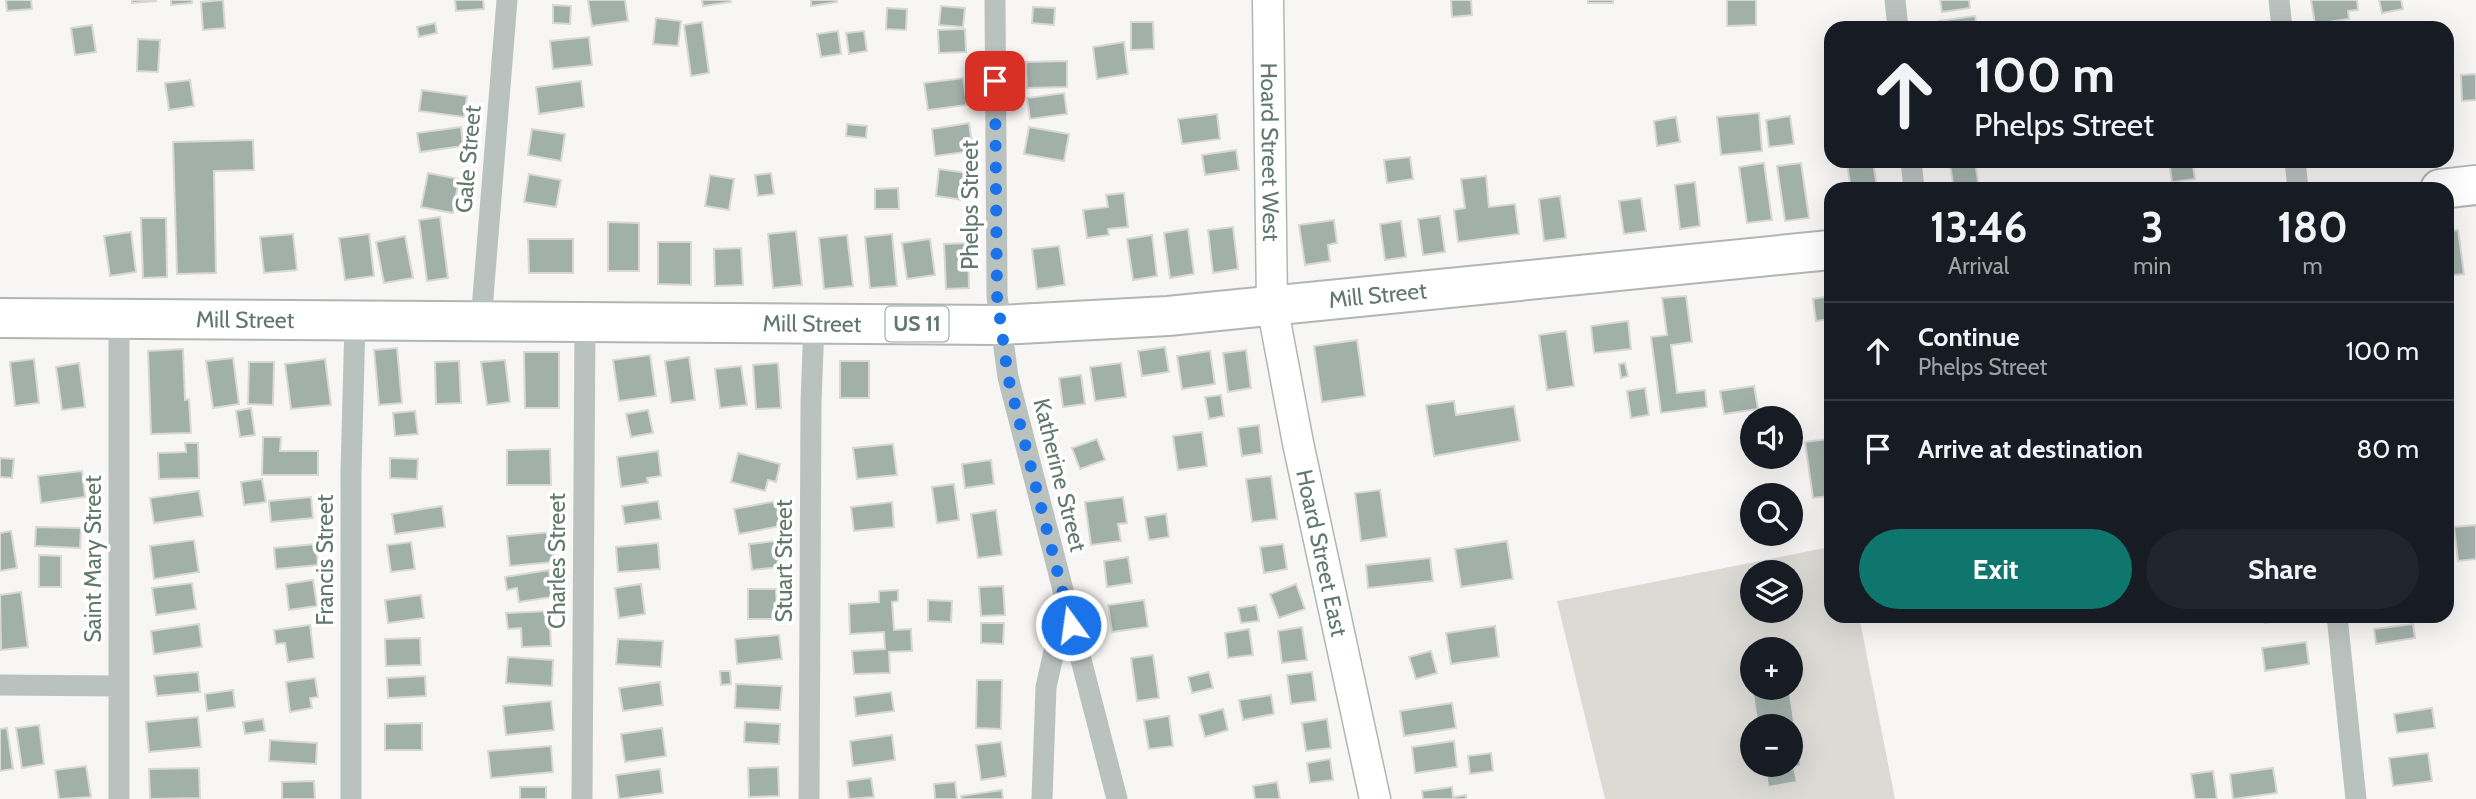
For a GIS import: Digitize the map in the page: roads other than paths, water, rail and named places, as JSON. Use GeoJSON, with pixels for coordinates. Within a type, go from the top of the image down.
{"type":"FeatureCollection","features":[{"type":"Feature","properties":{"kind":"highway"},"geometry":{"type":"LineString","coordinates":[[2454,188],[2476,186]]}},
{"type":"Feature","properties":{"kind":"highway","name":"Mill Street"},"geometry":{"type":"LineString","coordinates":[[0,318],[1000,325],[1168,316],[1824,251]]}},
{"type":"Feature","properties":{"kind":"street","name":"Gale Street"},"geometry":{"type":"LineString","coordinates":[[481,322],[507,0]]}},
{"type":"Feature","properties":{"kind":"street","name":"Phelps Street"},"geometry":{"type":"LineString","coordinates":[[995,0],[997,296],[1000,325]]}},
{"type":"Feature","properties":{"kind":"street","name":"Hoard Street West"},"geometry":{"type":"LineString","coordinates":[[1268,0],[1272,305]]}},
{"type":"Feature","properties":{"kind":"street"},"geometry":{"type":"LineString","coordinates":[[1895,0],[1897,21]]}},
{"type":"Feature","properties":{"kind":"street"},"geometry":{"type":"LineString","coordinates":[[2279,0],[2281,21]]}},
{"type":"Feature","properties":{"kind":"street","name":"Hoard Street East"},"geometry":{"type":"LineString","coordinates":[[1272,305],[1298,443],[1375,799]]}},
{"type":"Feature","properties":{"kind":"street","name":"Saint Mary Street"},"geometry":{"type":"LineString","coordinates":[[119,318],[119,799]]}},
{"type":"Feature","properties":{"kind":"street","name":"Francis Street"},"geometry":{"type":"LineString","coordinates":[[351,799],[351,470],[355,321]]}},
{"type":"Feature","properties":{"kind":"street","name":"Charles Street"},"geometry":{"type":"LineString","coordinates":[[582,799],[585,323]]}},
{"type":"Feature","properties":{"kind":"street","name":"Stuart Street"},"geometry":{"type":"LineString","coordinates":[[809,799],[811,402],[814,323]]}},
{"type":"Feature","properties":{"kind":"street","name":"Katherine Street"},"geometry":{"type":"LineString","coordinates":[[1000,325],[1008,377],[1117,799]]}},
{"type":"Feature","properties":{"kind":"street"},"geometry":{"type":"LineString","coordinates":[[2338,623],[2356,799]]}},
{"type":"Feature","properties":{"kind":"street"},"geometry":{"type":"LineString","coordinates":[[1042,799],[1046,687],[1055,647],[1071,625]]}},
{"type":"Feature","properties":{"kind":"street"},"geometry":{"type":"LineString","coordinates":[[0,685],[119,687]]}}]}
